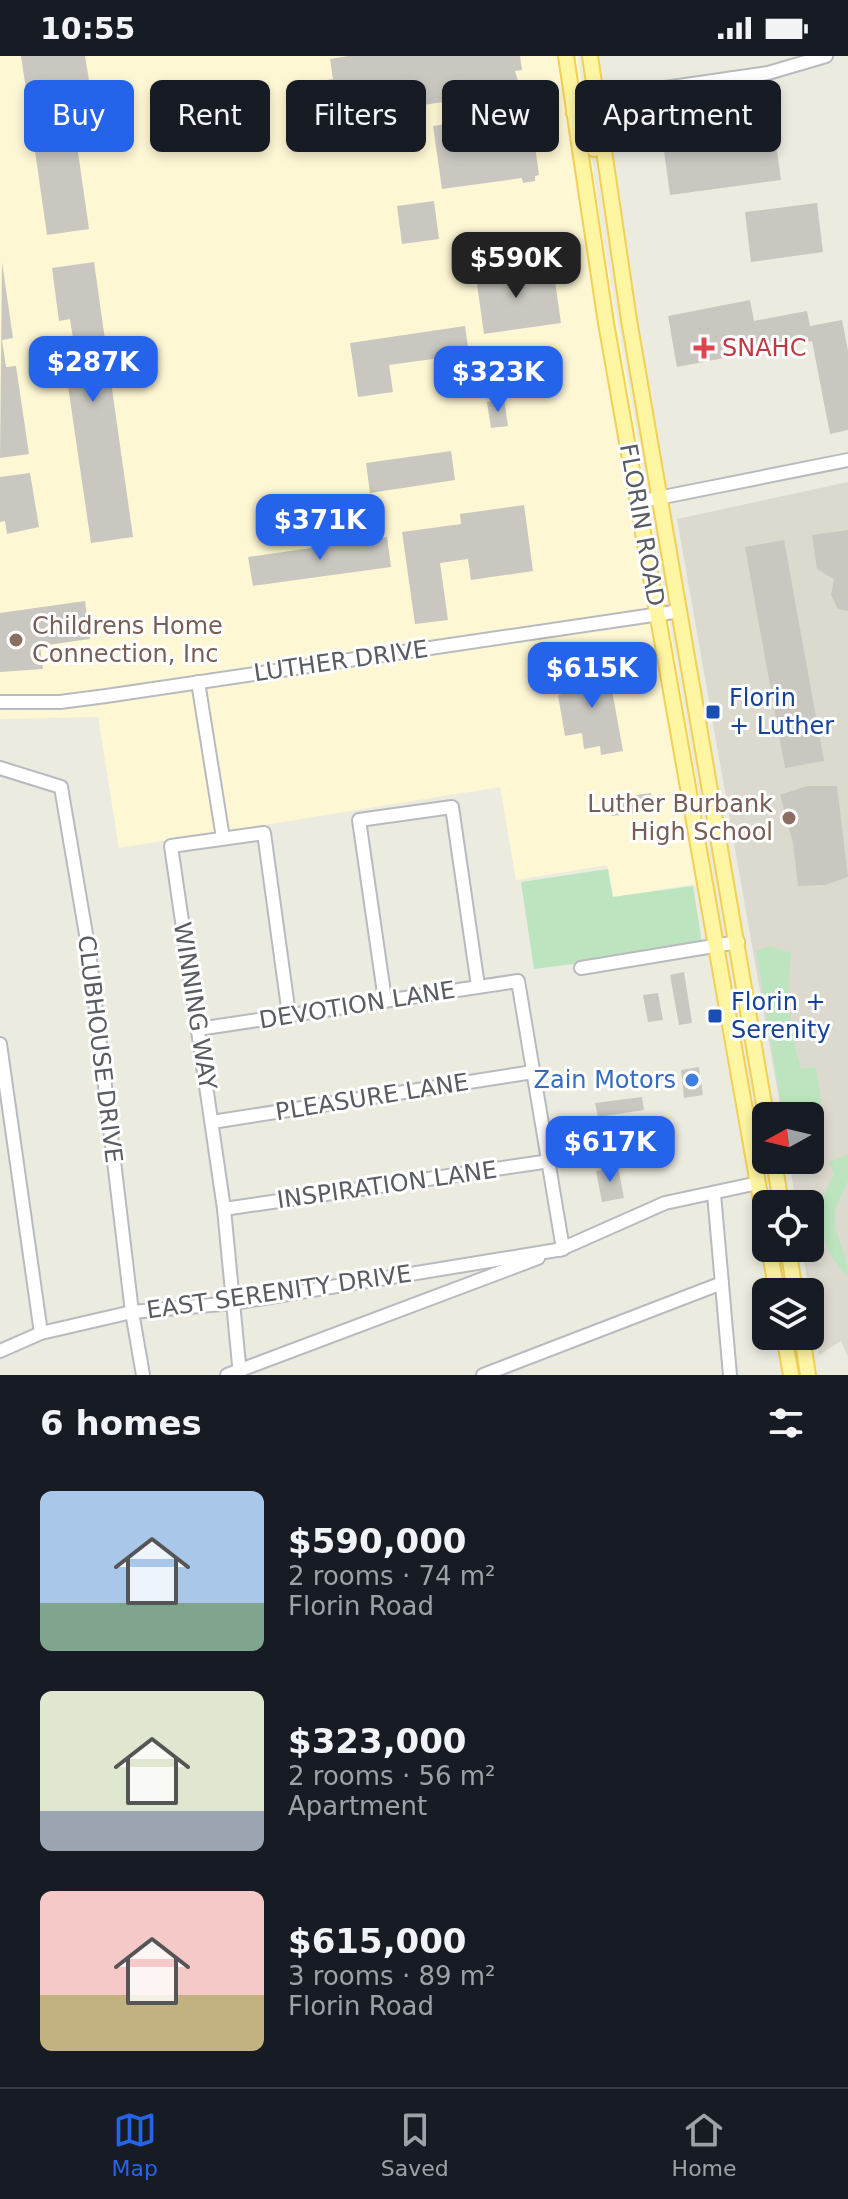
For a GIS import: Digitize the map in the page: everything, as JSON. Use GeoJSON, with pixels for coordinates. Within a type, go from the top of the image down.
{"type":"FeatureCollection","features":[{"type":"Feature","properties":{"kind":"main road"},"geometry":{"type":"LineString","coordinates":[[569,56],[578,80]]}},
{"type":"Feature","properties":{"kind":"main road","name":"FLORIN ROAD"},"geometry":{"type":"LineString","coordinates":[[569,56],[574,113],[638,502],[759,1190]]}},
{"type":"Feature","properties":{"kind":"main road","name":"FLORIN ROAD"},"geometry":{"type":"LineString","coordinates":[[590,56],[593,80]]}},
{"type":"Feature","properties":{"kind":"main road"},"geometry":{"type":"LineString","coordinates":[[574,113],[587,121],[598,175],[609,184]]}},
{"type":"Feature","properties":{"kind":"main road","name":"FLORIN ROAD"},"geometry":{"type":"LineString","coordinates":[[604,152],[764,1102]]}},
{"type":"Feature","properties":{"kind":"main road"},"geometry":{"type":"LineString","coordinates":[[758,1183],[766,1190]]}},
{"type":"Feature","properties":{"kind":"main road"},"geometry":{"type":"LineString","coordinates":[[787,1350],[791,1375]]}},
{"type":"Feature","properties":{"kind":"main road"},"geometry":{"type":"LineString","coordinates":[[804,1350],[808,1375]]}},
{"type":"Feature","properties":{"kind":"street"},"geometry":{"type":"LineString","coordinates":[[720,80],[768,73],[826,56]]}},
{"type":"Feature","properties":{"kind":"street"},"geometry":{"type":"LineString","coordinates":[[638,502],[848,460]]}},
{"type":"Feature","properties":{"kind":"street","name":"LUTHER DRIVE"},"geometry":{"type":"LineString","coordinates":[[0,702],[60,702],[680,611]]}},
{"type":"Feature","properties":{"kind":"street"},"geometry":{"type":"LineString","coordinates":[[198,682],[223,838],[264,833],[289,1015]]}},
{"type":"Feature","properties":{"kind":"street","name":"CLUBHOUSE DRIVE"},"geometry":{"type":"LineString","coordinates":[[0,768],[61,787],[89,952],[132,1312],[143,1375]]}},
{"type":"Feature","properties":{"kind":"street"},"geometry":{"type":"LineString","coordinates":[[385,1000],[359,820],[452,807],[478,986]]}},
{"type":"Feature","properties":{"kind":"street","name":"WINNING WAY"},"geometry":{"type":"LineString","coordinates":[[223,838],[171,846],[224,1209],[233,1303],[235,1373]]}},
{"type":"Feature","properties":{"kind":"street"},"geometry":{"type":"LineString","coordinates":[[581,968],[738,942]]}},
{"type":"Feature","properties":{"kind":"street","name":"DEVOTION LANE"},"geometry":{"type":"LineString","coordinates":[[198,1029],[518,981],[533,1072]]}},
{"type":"Feature","properties":{"kind":"street"},"geometry":{"type":"LineString","coordinates":[[0,1044],[41,1333]]}},
{"type":"Feature","properties":{"kind":"street"},"geometry":{"type":"LineString","coordinates":[[533,1072],[563,1249]]}},
{"type":"Feature","properties":{"kind":"street","name":"PLEASURE LANE"},"geometry":{"type":"LineString","coordinates":[[212,1122],[533,1072]]}},
{"type":"Feature","properties":{"kind":"street","name":"INSPIRATION LANE"},"geometry":{"type":"LineString","coordinates":[[224,1209],[550,1161]]}},
{"type":"Feature","properties":{"kind":"street"},"geometry":{"type":"LineString","coordinates":[[235,1373],[563,1249],[665,1203],[758,1183]]}},
{"type":"Feature","properties":{"kind":"street"},"geometry":{"type":"LineString","coordinates":[[714,1194],[730,1375]]}},
{"type":"Feature","properties":{"kind":"street","name":"EAST SERENITY DRIVE"},"geometry":{"type":"LineString","coordinates":[[0,1351],[41,1333],[132,1312],[233,1303],[563,1249]]}},
{"type":"Feature","properties":{"kind":"street"},"geometry":{"type":"LineString","coordinates":[[483,1375],[722,1283]]}},
{"type":"Feature","properties":{"kind":"shaded area"},"geometry":{"type":"Polygon","coordinates":[[[0,56],[578,56],[581,80],[575,80],[575,152],[591,152],[601,226],[714,881],[613,897],[607,865],[516,880],[500,787],[119,848],[98,717],[0,719],[0,56]]]}},
{"type":"Feature","properties":{"kind":"shaded area","name":"Luther Burbank High School"},"geometry":{"type":"Polygon","coordinates":[[[848,482],[848,1357],[841,1341],[819,1355],[818,1350],[824,1350],[824,1278],[807,1278],[804,1262],[824,1262],[824,1190],[794,1190],[791,1174],[824,1174],[824,1102],[780,1102],[677,519],[848,482]]]}},
{"type":"Feature","properties":{"kind":"green space"},"geometry":{"type":"Polygon","coordinates":[[[608,869],[613,897],[693,886],[702,943],[691,949],[534,969],[521,882],[608,869]]]}},
{"type":"Feature","properties":{"kind":"green space"},"geometry":{"type":"Polygon","coordinates":[[[770,946],[791,953],[789,997],[794,1040],[801,1069],[816,1067],[821,1102],[781,1102],[756,951],[770,946]]]}},
{"type":"Feature","properties":{"kind":"green space"},"geometry":{"type":"Polygon","coordinates":[[[848,1155],[848,1180],[837,1205],[835,1222],[848,1276],[830,1254],[824,1237],[824,1198],[834,1174],[829,1162],[848,1155]]]}},
{"type":"Feature","properties":{"kind":"building"},"geometry":{"type":"Polygon","coordinates":[[[21,56],[85,56],[89,80],[25,80],[21,56]]]}},
{"type":"Feature","properties":{"kind":"building"},"geometry":{"type":"Polygon","coordinates":[[[349,56],[520,56],[522,70],[515,71],[518,80],[442,80],[442,102],[426,105],[426,80],[326,80],[333,79],[330,59],[349,56]]]}},
{"type":"Feature","properties":{"kind":"building"},"geometry":{"type":"Polygon","coordinates":[[[442,125],[442,152],[536,152],[539,175],[535,176],[535,181],[523,183],[522,178],[442,189],[433,126],[442,125]]]}},
{"type":"Feature","properties":{"kind":"building"},"geometry":{"type":"Polygon","coordinates":[[[35,152],[78,152],[89,229],[47,235],[35,152]]]}},
{"type":"Feature","properties":{"kind":"building"},"geometry":{"type":"Polygon","coordinates":[[[664,152],[777,152],[781,180],[670,195],[664,152]]]}},
{"type":"Feature","properties":{"kind":"building"},"geometry":{"type":"Polygon","coordinates":[[[434,201],[439,239],[402,244],[397,206],[434,201]]]}},
{"type":"Feature","properties":{"kind":"building"},"geometry":{"type":"Polygon","coordinates":[[[817,203],[823,252],[751,262],[745,212],[817,203]]]}},
{"type":"Feature","properties":{"kind":"building"},"geometry":{"type":"Polygon","coordinates":[[[2,262],[13,338],[2,340],[6,367],[16,366],[29,454],[0,458],[2,262]]]}},
{"type":"Feature","properties":{"kind":"building"},"geometry":{"type":"Polygon","coordinates":[[[94,262],[133,537],[91,543],[63,352],[75,351],[70,319],[59,321],[52,268],[94,262]]]}},
{"type":"Feature","properties":{"kind":"building"},"geometry":{"type":"Polygon","coordinates":[[[518,264],[520,279],[554,274],[561,323],[484,334],[475,270],[518,264]]]}},
{"type":"Feature","properties":{"kind":"building"},"geometry":{"type":"Polygon","coordinates":[[[750,300],[754,321],[807,311],[810,326],[842,320],[848,351],[848,430],[830,434],[812,341],[677,367],[668,316],[750,300]]]}},
{"type":"Feature","properties":{"kind":"building"},"geometry":{"type":"Polygon","coordinates":[[[465,326],[469,354],[389,365],[393,392],[358,397],[350,343],[465,326]]]}},
{"type":"Feature","properties":{"kind":"building"},"geometry":{"type":"Polygon","coordinates":[[[510,367],[513,392],[490,396],[486,370],[510,367]]]}},
{"type":"Feature","properties":{"kind":"building"},"geometry":{"type":"Polygon","coordinates":[[[504,399],[508,426],[491,428],[487,402],[504,399]]]}},
{"type":"Feature","properties":{"kind":"building"},"geometry":{"type":"Polygon","coordinates":[[[451,451],[455,480],[370,493],[366,463],[451,451]]]}},
{"type":"Feature","properties":{"kind":"building"},"geometry":{"type":"Polygon","coordinates":[[[30,473],[39,527],[7,534],[5,521],[0,522],[0,477],[30,473]]]}},
{"type":"Feature","properties":{"kind":"building"},"geometry":{"type":"Polygon","coordinates":[[[524,505],[533,571],[471,580],[468,559],[440,563],[448,620],[415,624],[402,532],[461,524],[460,514],[524,505]]]}},
{"type":"Feature","properties":{"kind":"building"},"geometry":{"type":"Polygon","coordinates":[[[848,530],[848,611],[838,609],[831,595],[834,579],[817,569],[812,535],[848,530]]]}},
{"type":"Feature","properties":{"kind":"building"},"geometry":{"type":"Polygon","coordinates":[[[387,537],[391,567],[253,586],[248,557],[387,537]]]}},
{"type":"Feature","properties":{"kind":"building"},"geometry":{"type":"Polygon","coordinates":[[[784,540],[824,761],[785,768],[745,547],[784,540]]]}},
{"type":"Feature","properties":{"kind":"building"},"geometry":{"type":"Polygon","coordinates":[[[85,601],[90,639],[40,646],[43,669],[0,672],[0,613],[85,601]]]}},
{"type":"Feature","properties":{"kind":"building"},"geometry":{"type":"Polygon","coordinates":[[[607,663],[623,751],[601,755],[600,746],[584,749],[582,733],[565,736],[558,695],[574,692],[570,675],[586,672],[585,666],[607,663]]]}},
{"type":"Feature","properties":{"kind":"building"},"geometry":{"type":"Polygon","coordinates":[[[807,786],[837,786],[848,877],[825,885],[798,886],[793,843],[780,795],[807,786]]]}},
{"type":"Feature","properties":{"kind":"building"},"geometry":{"type":"Polygon","coordinates":[[[651,793],[653,811],[612,816],[609,799],[651,793]]]}},
{"type":"Feature","properties":{"kind":"building"},"geometry":{"type":"Polygon","coordinates":[[[684,972],[692,1023],[679,1025],[670,975],[684,972]]]}},
{"type":"Feature","properties":{"kind":"building"},"geometry":{"type":"Polygon","coordinates":[[[658,993],[663,1020],[648,1022],[643,995],[658,993]]]}},
{"type":"Feature","properties":{"kind":"building"},"geometry":{"type":"Polygon","coordinates":[[[699,1067],[703,1095],[684,1098],[681,1070],[699,1067]]]}},
{"type":"Feature","properties":{"kind":"building"},"geometry":{"type":"Polygon","coordinates":[[[642,1097],[644,1110],[598,1117],[595,1103],[642,1097]]]}},
{"type":"Feature","properties":{"kind":"building"},"geometry":{"type":"Polygon","coordinates":[[[618,1167],[624,1198],[602,1202],[596,1171],[618,1167]]]}},
{"type":"Feature","properties":{"kind":"place","name":"SNAHC"},"geometry":{"type":"Point","coordinates":[704,348]}},
{"type":"Feature","properties":{"kind":"place","name":"Childrens Home Connection, Inc"},"geometry":{"type":"Point","coordinates":[16,640]}},
{"type":"Feature","properties":{"kind":"place","name":"Florin + Luther"},"geometry":{"type":"Point","coordinates":[713,712]}},
{"type":"Feature","properties":{"kind":"place","name":"Luther Burbank High School"},"geometry":{"type":"Point","coordinates":[789,818]}},
{"type":"Feature","properties":{"kind":"place","name":"Florin + Serenity"},"geometry":{"type":"Point","coordinates":[715,1016]}},
{"type":"Feature","properties":{"kind":"place","name":"Zain Motors"},"geometry":{"type":"Point","coordinates":[692,1080]}}]}
